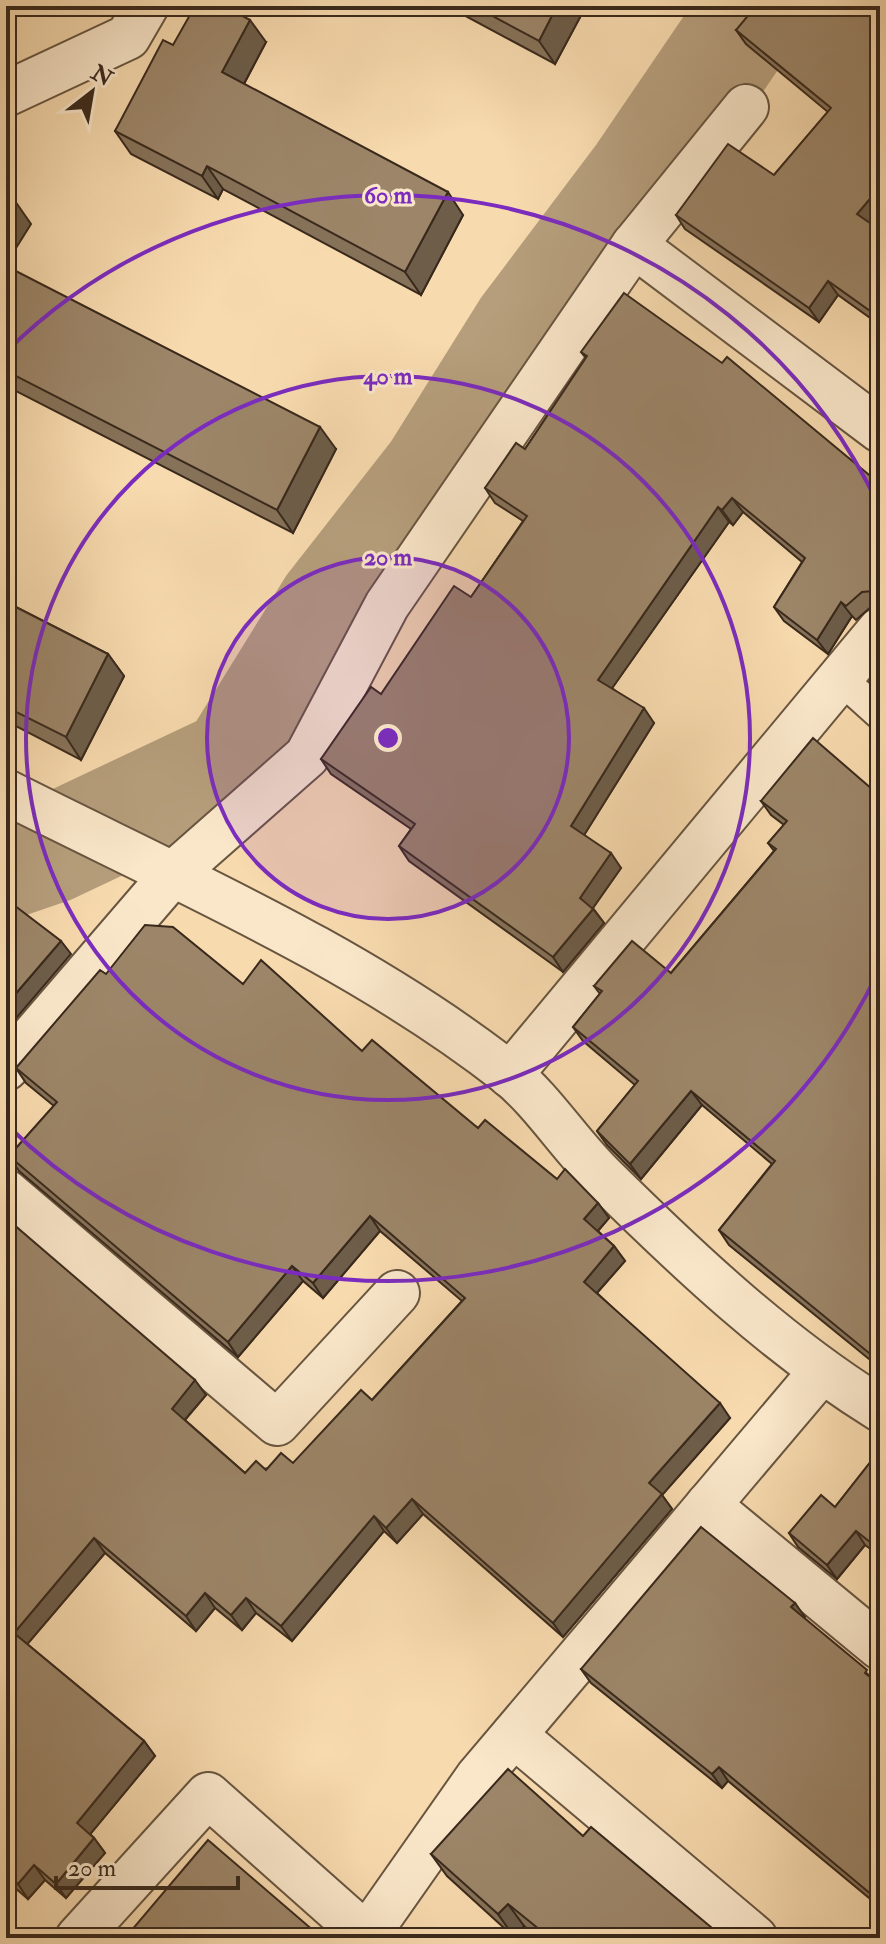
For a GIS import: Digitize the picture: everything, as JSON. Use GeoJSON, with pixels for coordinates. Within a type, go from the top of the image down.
{"type":"FeatureCollection","features":[{"type":"Feature","properties":{"kind":"street"},"geometry":{"type":"LineString","coordinates":[[6,94],[128,37],[146,6]]}},
{"type":"Feature","properties":{"kind":"street"},"geometry":{"type":"LineString","coordinates":[[6,1068],[172,875],[307,756],[387,605],[634,245],[746,107]]}},
{"type":"Feature","properties":{"kind":"street"},"geometry":{"type":"LineString","coordinates":[[634,245],[880,430]]}},
{"type":"Feature","properties":{"kind":"street"},"geometry":{"type":"LineString","coordinates":[[510,1075],[880,630]]}},
{"type":"Feature","properties":{"kind":"street"},"geometry":{"type":"LineString","coordinates":[[24,801],[338,961],[510,1075],[600,1175],[820,1373],[880,1409]]}},
{"type":"Feature","properties":{"kind":"street"},"geometry":{"type":"LineString","coordinates":[[6,1192],[277,1423],[397,1293]]}},
{"type":"Feature","properties":{"kind":"street"},"geometry":{"type":"LineString","coordinates":[[78,1938],[208,1795],[367,1937],[478,1777],[820,1373]]}},
{"type":"Feature","properties":{"kind":"street"},"geometry":{"type":"LineString","coordinates":[[708,1505],[880,1647]]}},
{"type":"Feature","properties":{"kind":"street"},"geometry":{"type":"LineString","coordinates":[[514,1735],[755,1938]]}},
{"type":"Feature","properties":{"kind":"lane"},"geometry":{"type":"LineString","coordinates":[[840,678],[880,714]]}},
{"type":"Feature","properties":{"kind":"building"},"geometry":{"type":"Polygon","coordinates":[[[195,6],[224,6],[250,20],[222,72],[448,192],[405,272],[207,166],[202,176],[115,131],[163,40],[173,45],[195,6]]]}},
{"type":"Feature","properties":{"kind":"building"},"geometry":{"type":"Polygon","coordinates":[[[474,6],[557,6],[539,41],[474,6]]]}},
{"type":"Feature","properties":{"kind":"building"},"geometry":{"type":"Polygon","coordinates":[[[756,6],[880,6],[880,187],[857,214],[880,230],[880,318],[828,281],[809,308],[676,215],[728,144],[774,175],[831,108],[736,30],[756,6]]]}},
{"type":"Feature","properties":{"kind":"building"},"geometry":{"type":"Polygon","coordinates":[[[6,196],[15,201],[6,216],[6,196]]]}},
{"type":"Feature","properties":{"kind":"building"},"geometry":{"type":"Polygon","coordinates":[[[6,266],[320,427],[277,510],[6,371],[6,266]]]}},
{"type":"Feature","properties":{"kind":"building"},"geometry":{"type":"Polygon","coordinates":[[[624,293],[722,363],[727,357],[880,484],[880,594],[862,592],[846,606],[841,602],[817,640],[774,607],[805,558],[732,498],[722,510],[718,507],[598,680],[644,708],[571,826],[611,853],[580,898],[593,909],[553,957],[399,846],[415,824],[321,759],[371,687],[381,694],[454,586],[471,597],[527,516],[485,488],[516,443],[525,449],[587,356],[581,352],[624,293]]]}},
{"type":"Feature","properties":{"kind":"building"},"geometry":{"type":"Polygon","coordinates":[[[6,602],[108,654],[66,737],[6,707],[6,602]]]}},
{"type":"Feature","properties":{"kind":"building"},"geometry":{"type":"Polygon","coordinates":[[[813,738],[880,796],[880,1362],[719,1230],[775,1161],[691,1091],[630,1164],[597,1131],[638,1081],[573,1027],[602,991],[594,986],[632,941],[671,973],[776,849],[768,843],[787,821],[761,801],[813,738]]]}},
{"type":"Feature","properties":{"kind":"building"},"geometry":{"type":"Polygon","coordinates":[[[6,899],[61,941],[6,1005],[6,899]]]}},
{"type":"Feature","properties":{"kind":"building"},"geometry":{"type":"Polygon","coordinates":[[[145,925],[173,927],[243,984],[261,960],[362,1051],[372,1040],[478,1128],[485,1120],[557,1179],[565,1169],[598,1203],[584,1219],[614,1246],[584,1282],[720,1403],[649,1483],[662,1494],[553,1623],[412,1499],[386,1528],[374,1516],[281,1626],[246,1598],[231,1615],[205,1593],[186,1616],[94,1538],[14,1633],[144,1741],[77,1823],[94,1838],[56,1884],[34,1865],[18,1884],[6,1874],[6,1218],[195,1380],[172,1409],[245,1473],[256,1461],[266,1470],[281,1453],[293,1463],[361,1390],[372,1400],[465,1298],[370,1216],[313,1283],[292,1266],[228,1342],[9,1156],[57,1102],[16,1068],[100,970],[106,974],[145,925]]]}},
{"type":"Feature","properties":{"kind":"building"},"geometry":{"type":"Polygon","coordinates":[[[880,1450],[880,1550],[856,1531],[827,1565],[789,1533],[821,1495],[835,1507],[880,1450]]]}},
{"type":"Feature","properties":{"kind":"building"},"geometry":{"type":"Polygon","coordinates":[[[701,1527],[795,1603],[791,1607],[867,1670],[865,1673],[880,1685],[878,1900],[719,1767],[712,1774],[581,1669],[701,1527]]]}},
{"type":"Feature","properties":{"kind":"building"},"geometry":{"type":"Polygon","coordinates":[[[508,1769],[583,1836],[591,1827],[724,1938],[550,1938],[508,1904],[498,1914],[431,1854],[508,1769]]]}},
{"type":"Feature","properties":{"kind":"building"},"geometry":{"type":"Polygon","coordinates":[[[208,1840],[322,1938],[125,1938],[208,1840]]]}},
{"type":"Feature","properties":{"kind":"waterway"},"geometry":{"type":"LineString","coordinates":[[6,865],[50,850],[234,763],[331,606],[435,473],[525,329],[641,175],[756,6]]}}]}
